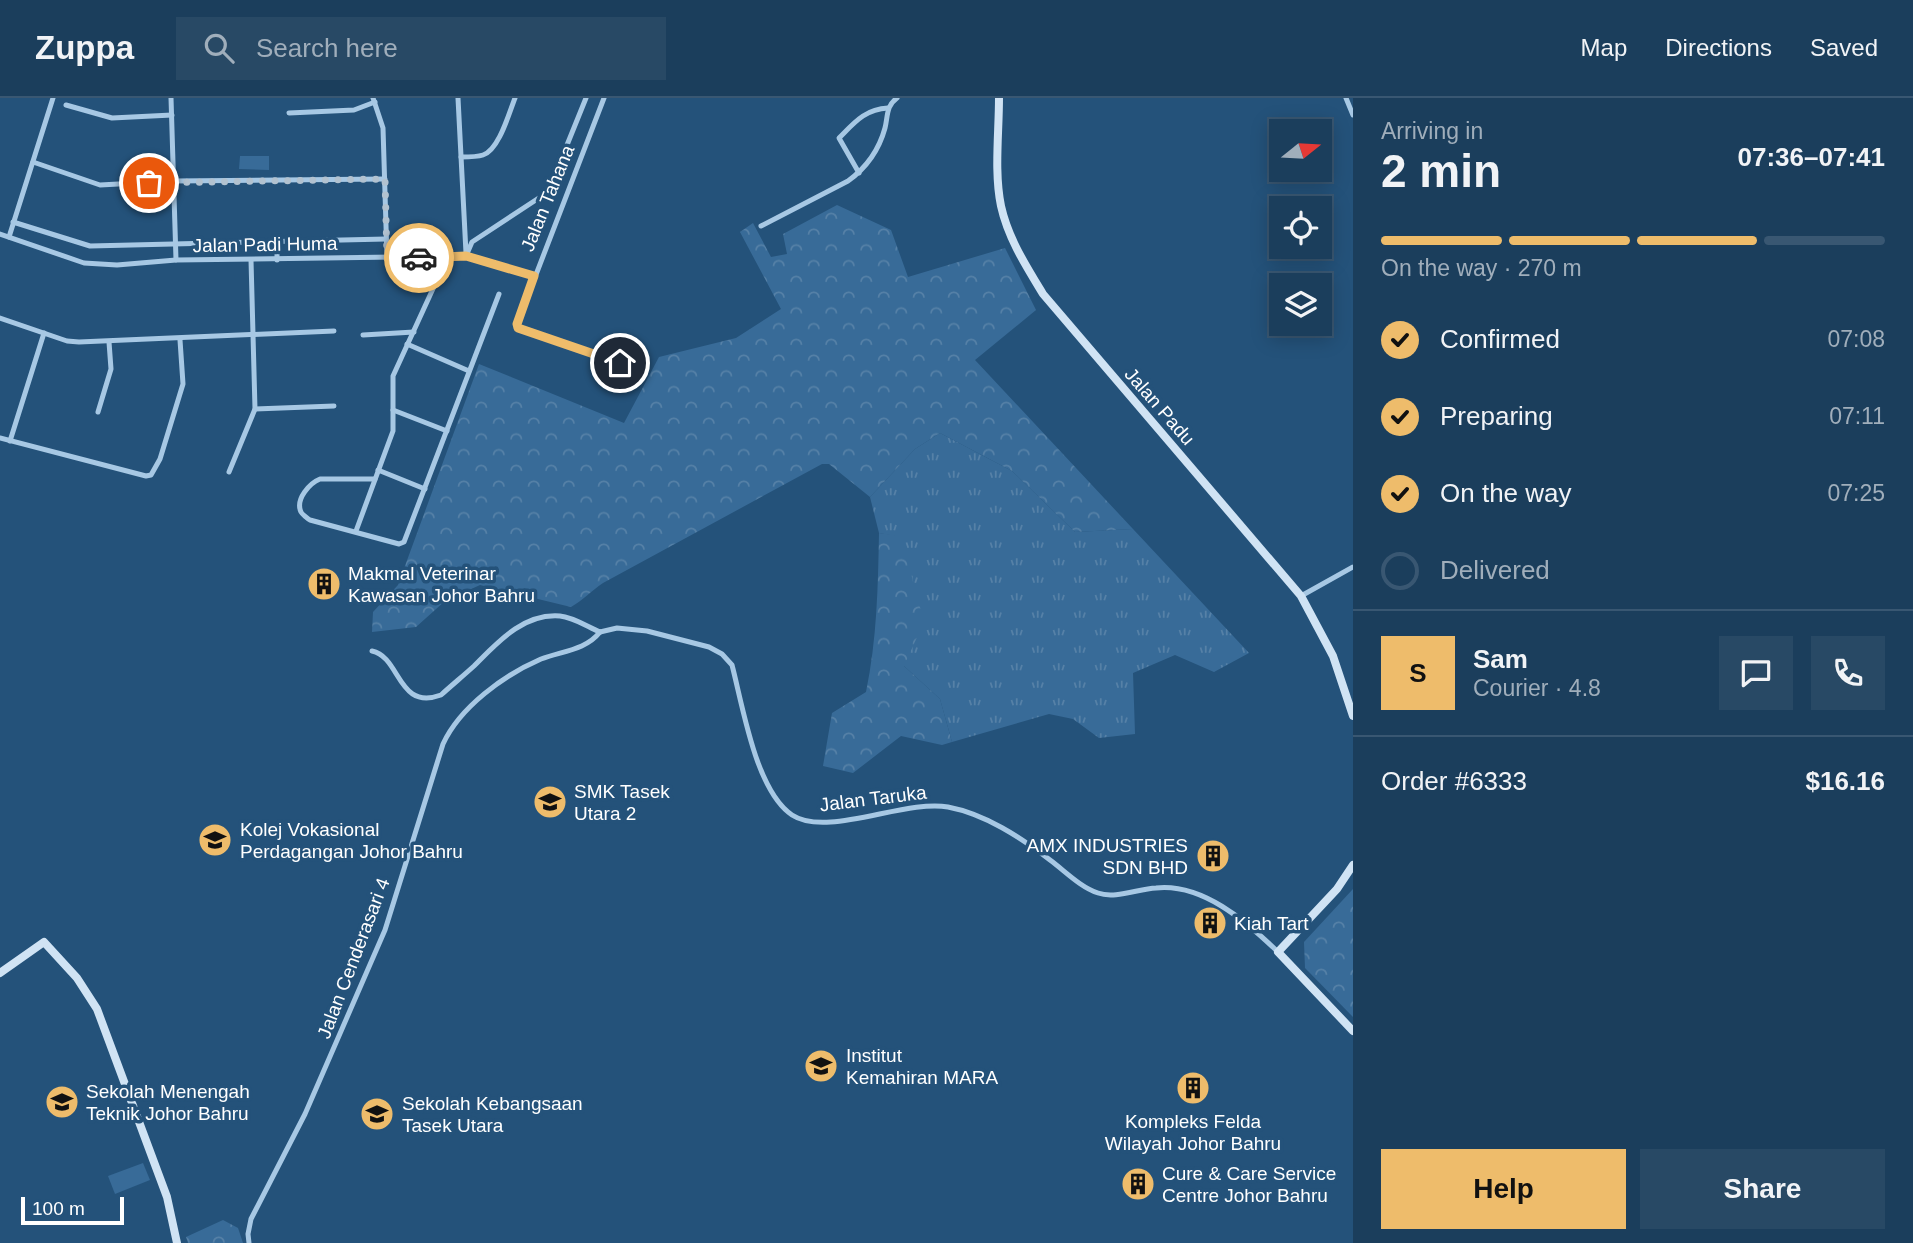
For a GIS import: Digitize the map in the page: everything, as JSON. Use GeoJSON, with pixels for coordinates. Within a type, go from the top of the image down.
{"type":"FeatureCollection","features":[{"type":"Feature","properties":{"kind":"street"},"geometry":{"type":"LineString","coordinates":[[9,237],[53,98]]}},
{"type":"Feature","properties":{"kind":"street"},"geometry":{"type":"LineString","coordinates":[[171,98],[176,260]]}},
{"type":"Feature","properties":{"kind":"street"},"geometry":{"type":"LineString","coordinates":[[458,98],[466,256]]}},
{"type":"Feature","properties":{"kind":"street"},"geometry":{"type":"LineString","coordinates":[[461,157],[482,155],[491,151],[515,98]]}},
{"type":"Feature","properties":{"kind":"street"},"geometry":{"type":"LineString","coordinates":[[466,256],[472,242],[548,192],[586,98]]}},
{"type":"Feature","properties":{"kind":"street","name":"Jalan Tahana"},"geometry":{"type":"LineString","coordinates":[[604,98],[517,324],[518,328],[620,363]]}},
{"type":"Feature","properties":{"kind":"street"},"geometry":{"type":"LineString","coordinates":[[761,226],[859,173],[871,160],[886,127],[888,108],[897,98]]}},
{"type":"Feature","properties":{"kind":"street","name":"Jalan Padu"},"geometry":{"type":"LineString","coordinates":[[999,98],[1001,205],[1025,265],[1043,294],[1301,596],[1333,656],[1353,716]]}},
{"type":"Feature","properties":{"kind":"street"},"geometry":{"type":"LineString","coordinates":[[1346,98],[1353,115]]}},
{"type":"Feature","properties":{"kind":"street"},"geometry":{"type":"LineString","coordinates":[[289,113],[354,110],[374,100],[383,128],[387,258]]}},
{"type":"Feature","properties":{"kind":"street"},"geometry":{"type":"LineString","coordinates":[[66,105],[112,118],[172,115]]}},
{"type":"Feature","properties":{"kind":"street"},"geometry":{"type":"LineString","coordinates":[[859,173],[839,138],[873,109],[888,108]]}},
{"type":"Feature","properties":{"kind":"street"},"geometry":{"type":"LineString","coordinates":[[33,162],[100,185],[174,181],[385,179]]}},
{"type":"Feature","properties":{"kind":"street","name":"Jalan Padi Huma"},"geometry":{"type":"LineString","coordinates":[[13,222],[90,246],[386,239]]}},
{"type":"Feature","properties":{"kind":"street","name":"Jalan Padi Huma"},"geometry":{"type":"LineString","coordinates":[[0,234],[84,263],[117,265],[176,260],[466,256],[534,276]]}},
{"type":"Feature","properties":{"kind":"street"},"geometry":{"type":"LineString","coordinates":[[277,241],[277,260]]}},
{"type":"Feature","properties":{"kind":"street"},"geometry":{"type":"LineString","coordinates":[[356,531],[393,431],[393,376],[448,256]]}},
{"type":"Feature","properties":{"kind":"street"},"geometry":{"type":"LineString","coordinates":[[229,472],[255,409],[251,260]]}},
{"type":"Feature","properties":{"kind":"street"},"geometry":{"type":"LineString","coordinates":[[375,479],[320,479],[312,482],[300,506],[301,513],[310,520],[403,543],[499,294]]}},
{"type":"Feature","properties":{"kind":"street"},"geometry":{"type":"LineString","coordinates":[[0,318],[67,341],[180,340],[253,333],[334,331]]}},
{"type":"Feature","properties":{"kind":"street"},"geometry":{"type":"LineString","coordinates":[[363,335],[414,332]]}},
{"type":"Feature","properties":{"kind":"street"},"geometry":{"type":"LineString","coordinates":[[10,441],[44,333]]}},
{"type":"Feature","properties":{"kind":"street"},"geometry":{"type":"LineString","coordinates":[[0,438],[146,476],[151,475],[160,459],[183,384],[180,340]]}},
{"type":"Feature","properties":{"kind":"street"},"geometry":{"type":"LineString","coordinates":[[98,412],[111,369],[109,342]]}},
{"type":"Feature","properties":{"kind":"street"},"geometry":{"type":"LineString","coordinates":[[407,345],[469,372]]}},
{"type":"Feature","properties":{"kind":"street"},"geometry":{"type":"LineString","coordinates":[[255,409],[334,406]]}},
{"type":"Feature","properties":{"kind":"street"},"geometry":{"type":"LineString","coordinates":[[393,410],[447,431]]}},
{"type":"Feature","properties":{"kind":"street"},"geometry":{"type":"LineString","coordinates":[[378,470],[425,489]]}},
{"type":"Feature","properties":{"kind":"street"},"geometry":{"type":"LineString","coordinates":[[1301,596],[1353,568]]}},
{"type":"Feature","properties":{"kind":"street"},"geometry":{"type":"LineString","coordinates":[[372,651],[380,653],[402,686],[418,696],[432,698],[441,695],[496,642],[530,621],[545,616],[562,616],[600,632]]}},
{"type":"Feature","properties":{"kind":"street","name":"Jalan Taruka"},"geometry":{"type":"LineString","coordinates":[[600,632],[617,628],[647,631],[709,647],[722,654],[732,665],[763,778],[777,803],[794,816],[810,821],[828,822],[927,805],[970,813],[1008,832],[1100,894],[1156,888],[1190,890],[1231,913],[1278,952],[1353,1031]]}},
{"type":"Feature","properties":{"kind":"street","name":"Jalan Cenderasari 4"},"geometry":{"type":"LineString","coordinates":[[249,1243],[251,1219],[316,1092],[385,930],[450,728],[477,699],[525,667],[590,643],[600,632]]}},
{"type":"Feature","properties":{"kind":"street"},"geometry":{"type":"LineString","coordinates":[[1278,952],[1336,889],[1353,865]]}},
{"type":"Feature","properties":{"kind":"street"},"geometry":{"type":"LineString","coordinates":[[0,973],[44,942],[87,992],[97,1010],[164,1189],[177,1243]]}},
{"type":"Feature","properties":{"kind":"green space"},"geometry":{"type":"Polygon","coordinates":[[[240,156],[269,156],[269,170],[239,169],[240,156]]]}},
{"type":"Feature","properties":{"kind":"green space"},"geometry":{"type":"Polygon","coordinates":[[[837,205],[891,230],[908,277],[1005,248],[1036,310],[975,360],[1133,529],[1075,532],[1012,471],[940,433],[915,449],[870,497],[829,464],[822,464],[603,583],[571,607],[480,585],[445,601],[416,627],[372,632],[373,612],[398,585],[479,364],[624,423],[659,357],[736,338],[781,309],[740,232],[753,223],[771,257],[787,254],[783,234],[837,205]]]}},
{"type":"Feature","properties":{"kind":"green space"},"geometry":{"type":"Polygon","coordinates":[[[940,433],[1012,471],[1075,532],[1133,529],[1249,653],[1214,672],[1175,655],[1133,673],[1135,734],[1099,738],[1073,719],[1049,714],[952,742],[940,699],[904,666],[901,537],[879,533],[870,497],[915,449],[940,433]]]}},
{"type":"Feature","properties":{"kind":"green space"},"geometry":{"type":"Polygon","coordinates":[[[879,533],[901,536],[924,622],[904,666],[940,699],[952,742],[942,745],[901,736],[853,773],[823,766],[832,713],[866,692],[875,633],[879,533]]]}},
{"type":"Feature","properties":{"kind":"green space"},"geometry":{"type":"Polygon","coordinates":[[[1353,889],[1353,1017],[1305,968],[1304,942],[1353,889]]]}},
{"type":"Feature","properties":{"kind":"green space"},"geometry":{"type":"Polygon","coordinates":[[[143,1163],[150,1180],[115,1194],[108,1176],[143,1163]]]}},
{"type":"Feature","properties":{"kind":"green space"},"geometry":{"type":"Polygon","coordinates":[[[223,1220],[238,1228],[243,1243],[188,1243],[186,1237],[223,1220]]]}},
{"type":"Feature","properties":{"kind":"way so far"},"geometry":{"type":"LineString","coordinates":[[149,183],[385,179],[387,258],[419,258]]}},
{"type":"Feature","properties":{"kind":"place","name":"Makmal Veterinar Kawasan Johor Bahru"},"geometry":{"type":"Point","coordinates":[324,584]}},
{"type":"Feature","properties":{"kind":"place","name":"SMK Tasek Utara 2"},"geometry":{"type":"Point","coordinates":[550,802]}},
{"type":"Feature","properties":{"kind":"place","name":"Kolej Vokasional Perdagangan Johor Bahru"},"geometry":{"type":"Point","coordinates":[215,840]}},
{"type":"Feature","properties":{"kind":"place","name":"AMX INDUSTRIES SDN BHD"},"geometry":{"type":"Point","coordinates":[1213,856]}},
{"type":"Feature","properties":{"kind":"place","name":"Kiah Tart"},"geometry":{"type":"Point","coordinates":[1210,923]}},
{"type":"Feature","properties":{"kind":"place","name":"Institut Kemahiran MARA"},"geometry":{"type":"Point","coordinates":[821,1066]}},
{"type":"Feature","properties":{"kind":"place","name":"Kompleks Felda Wilayah Johor Bahru"},"geometry":{"type":"Point","coordinates":[1193,1088]}},
{"type":"Feature","properties":{"kind":"place","name":"Sekolah Menengah Teknik Johor Bahru"},"geometry":{"type":"Point","coordinates":[62,1102]}},
{"type":"Feature","properties":{"kind":"place","name":"Sekolah Kebangsaan Tasek Utara"},"geometry":{"type":"Point","coordinates":[377,1114]}},
{"type":"Feature","properties":{"kind":"place","name":"Cure & Care Service Centre Johor Bahru"},"geometry":{"type":"Point","coordinates":[1138,1184]}},
{"type":"Feature","properties":{"kind":"route"},"geometry":{"type":"LineString","coordinates":[[419,258],[466,256],[534,276],[517,324],[518,328],[620,363]]}}]}
